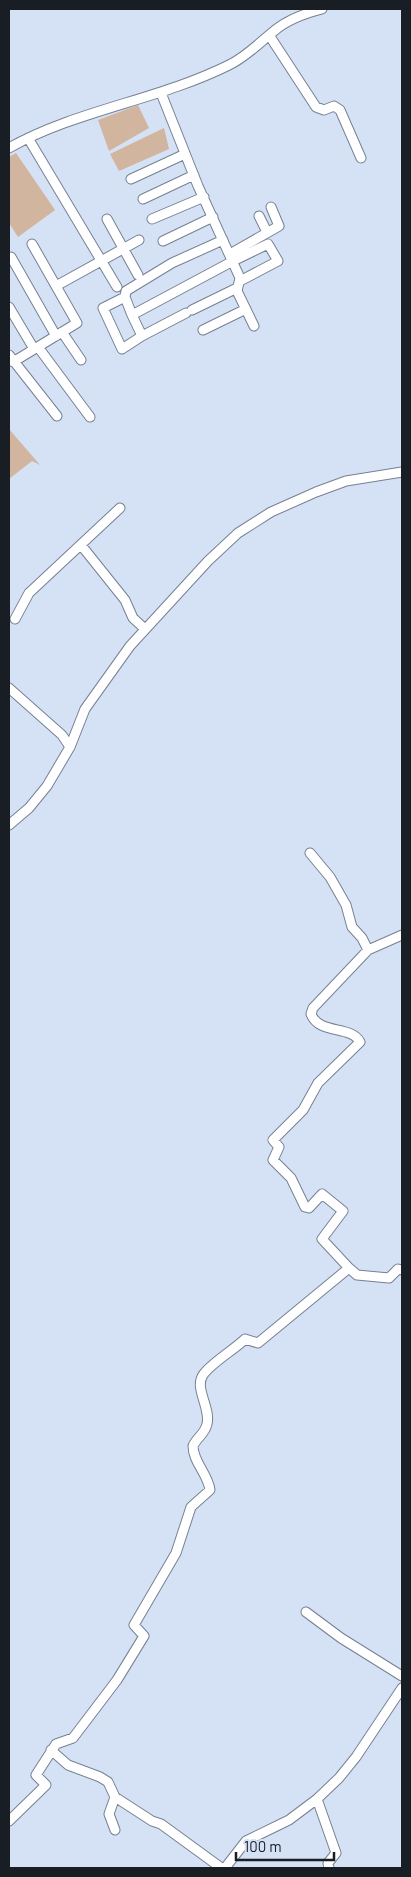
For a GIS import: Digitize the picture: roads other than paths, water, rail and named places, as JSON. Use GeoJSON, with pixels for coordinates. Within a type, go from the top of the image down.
{"type":"FeatureCollection","features":[{"type":"Feature","properties":{"kind":"street"},"geometry":{"type":"LineString","coordinates":[[9,148],[13,143],[161,93],[231,65],[291,20],[322,9]]}},
{"type":"Feature","properties":{"kind":"street"},"geometry":{"type":"LineString","coordinates":[[269,35],[316,107],[324,110],[334,106],[340,110],[361,158]]}},
{"type":"Feature","properties":{"kind":"street"},"geometry":{"type":"LineString","coordinates":[[161,93],[194,175],[232,258],[246,309],[254,326]]}},
{"type":"Feature","properties":{"kind":"street"},"geometry":{"type":"LineString","coordinates":[[28,138],[116,288]]}},
{"type":"Feature","properties":{"kind":"street"},"geometry":{"type":"LineString","coordinates":[[131,178],[185,154]]}},
{"type":"Feature","properties":{"kind":"street"},"geometry":{"type":"LineString","coordinates":[[143,199],[194,175]]}},
{"type":"Feature","properties":{"kind":"street"},"geometry":{"type":"LineString","coordinates":[[152,219],[204,197]]}},
{"type":"Feature","properties":{"kind":"street"},"geometry":{"type":"LineString","coordinates":[[132,315],[232,258],[279,226],[272,207]]}},
{"type":"Feature","properties":{"kind":"street"},"geometry":{"type":"LineString","coordinates":[[259,216],[268,232]]}},
{"type":"Feature","properties":{"kind":"street"},"geometry":{"type":"LineString","coordinates":[[163,241],[213,217]]}},
{"type":"Feature","properties":{"kind":"street"},"geometry":{"type":"LineString","coordinates":[[107,219],[138,275]]}},
{"type":"Feature","properties":{"kind":"street"},"geometry":{"type":"LineString","coordinates":[[56,286],[138,240]]}},
{"type":"Feature","properties":{"kind":"street"},"geometry":{"type":"LineString","coordinates":[[142,336],[125,296],[126,291],[172,262],[223,240]]}},
{"type":"Feature","properties":{"kind":"street"},"geometry":{"type":"LineString","coordinates":[[32,244],[77,323],[36,348],[11,358],[57,416]]}},
{"type":"Feature","properties":{"kind":"street"},"geometry":{"type":"LineString","coordinates":[[125,296],[103,308],[122,349],[278,261],[268,244],[232,258]]}},
{"type":"Feature","properties":{"kind":"street"},"geometry":{"type":"LineString","coordinates":[[11,257],[59,334],[81,360]]}},
{"type":"Feature","properties":{"kind":"street"},"geometry":{"type":"LineString","coordinates":[[9,307],[36,348],[90,417]]}},
{"type":"Feature","properties":{"kind":"street"},"geometry":{"type":"LineString","coordinates":[[203,330],[246,309]]}},
{"type":"Feature","properties":{"kind":"street"},"geometry":{"type":"LineString","coordinates":[[9,825],[40,795],[70,747],[84,709],[145,629],[208,562],[252,522],[316,492],[346,481],[400,473]]}},
{"type":"Feature","properties":{"kind":"street"},"geometry":{"type":"LineString","coordinates":[[16,620],[30,594],[120,508]]}},
{"type":"Feature","properties":{"kind":"street"},"geometry":{"type":"LineString","coordinates":[[81,545],[125,600],[133,618],[145,629]]}},
{"type":"Feature","properties":{"kind":"street"},"geometry":{"type":"LineString","coordinates":[[9,688],[62,736],[70,747]]}},
{"type":"Feature","properties":{"kind":"street"},"geometry":{"type":"LineString","coordinates":[[310,853],[330,877],[346,905],[352,927],[362,938],[368,950]]}},
{"type":"Feature","properties":{"kind":"street"},"geometry":{"type":"LineString","coordinates":[[402,935],[368,950],[313,1008],[311,1014],[314,1020],[322,1026],[356,1037],[360,1042],[318,1083],[303,1110],[273,1140],[278,1148],[273,1160],[291,1178],[305,1208],[309,1208],[322,1194],[343,1211],[322,1239],[349,1268],[357,1275],[389,1278],[398,1269],[402,1270]]}},
{"type":"Feature","properties":{"kind":"street"},"geometry":{"type":"LineString","coordinates":[[9,1821],[46,1785],[36,1775],[51,1750],[60,1741],[73,1738],[117,1680],[144,1636],[134,1625],[176,1553],[192,1507],[210,1490],[203,1471],[193,1454],[195,1442],[204,1434],[208,1422],[208,1411],[200,1383],[204,1374],[245,1340],[258,1343],[349,1268]]}},
{"type":"Feature","properties":{"kind":"street"},"geometry":{"type":"LineString","coordinates":[[306,1612],[340,1638],[402,1676]]}},
{"type":"Feature","properties":{"kind":"street"},"geometry":{"type":"LineString","coordinates":[[51,1750],[68,1765],[108,1782],[116,1797],[152,1821],[161,1824],[222,1868],[246,1841],[289,1820],[317,1799],[348,1768],[402,1689]]}},
{"type":"Feature","properties":{"kind":"street"},"geometry":{"type":"LineString","coordinates":[[115,1830],[109,1814],[116,1797]]}},
{"type":"Feature","properties":{"kind":"street"},"geometry":{"type":"LineString","coordinates":[[317,1799],[336,1853],[336,1856],[328,1863],[329,1868]]}}]}
